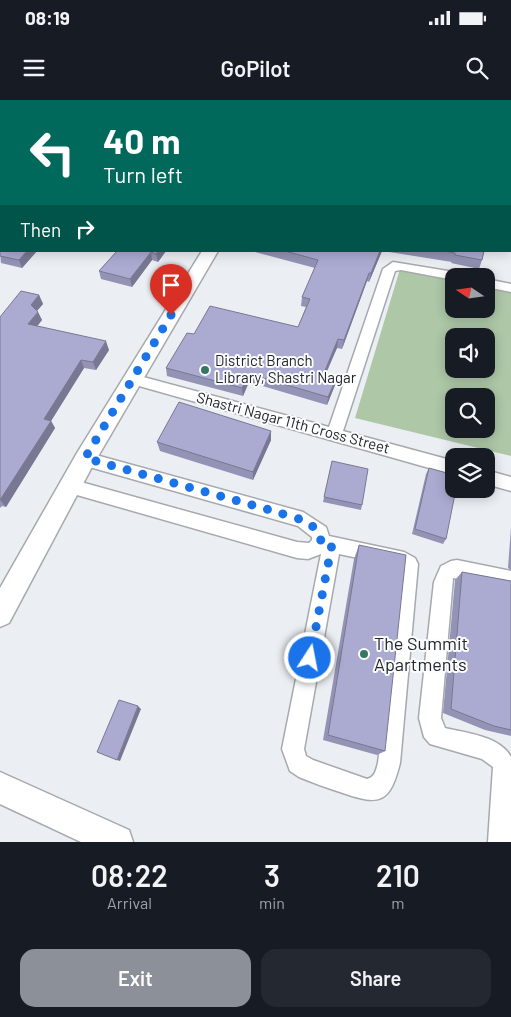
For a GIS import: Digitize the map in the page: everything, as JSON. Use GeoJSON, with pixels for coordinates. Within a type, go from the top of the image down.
{"type":"FeatureCollection","features":[{"type":"Feature","properties":{"kind":"street"},"geometry":{"type":"LineString","coordinates":[[0,614],[85,458],[209,252]]}},
{"type":"Feature","properties":{"kind":"street"},"geometry":{"type":"LineString","coordinates":[[334,435],[389,269],[393,266],[445,275]]}},
{"type":"Feature","properties":{"kind":"street"},"geometry":{"type":"LineString","coordinates":[[495,285],[511,288]]}},
{"type":"Feature","properties":{"kind":"street","name":"Shastri Nagar 11th Cross Street"},"geometry":{"type":"LineString","coordinates":[[132,379],[445,466]]}},
{"type":"Feature","properties":{"kind":"street"},"geometry":{"type":"LineString","coordinates":[[70,486],[297,550],[309,552],[327,543],[404,560],[409,564],[388,763],[385,778],[376,788],[367,790],[307,769],[298,762],[293,749],[327,543],[320,533],[302,520],[85,458]]}},
{"type":"Feature","properties":{"kind":"street"},"geometry":{"type":"LineString","coordinates":[[495,480],[511,484]]}},
{"type":"Feature","properties":{"kind":"street"},"geometry":{"type":"LineString","coordinates":[[500,842],[502,760],[493,752],[438,736],[432,729],[430,718],[443,582],[446,571],[457,569],[511,580]]}},
{"type":"Feature","properties":{"kind":"street"},"geometry":{"type":"LineString","coordinates":[[0,788],[117,842]]}},
{"type":"Feature","properties":{"kind":"green space"},"geometry":{"type":"Polygon","coordinates":[[[400,269],[445,278],[445,318],[495,318],[495,289],[511,292],[511,456],[495,452],[495,448],[478,448],[355,418],[400,269]]]}},
{"type":"Feature","properties":{"kind":"building"},"geometry":{"type":"Polygon","coordinates":[[[0,252],[26,252],[19,260],[0,256],[0,252]]]}},
{"type":"Feature","properties":{"kind":"building"},"geometry":{"type":"Polygon","coordinates":[[[116,252],[151,252],[130,279],[99,271],[116,252]]]}},
{"type":"Feature","properties":{"kind":"building"},"geometry":{"type":"Polygon","coordinates":[[[289,252],[380,252],[371,273],[369,273],[344,340],[338,339],[324,373],[337,377],[328,397],[249,374],[242,388],[166,368],[187,333],[194,334],[210,306],[298,327],[310,299],[302,297],[318,260],[289,252]]]}},
{"type":"Feature","properties":{"kind":"building"},"geometry":{"type":"Polygon","coordinates":[[[449,252],[484,252],[482,260],[455,255],[455,253],[449,252]]]}},
{"type":"Feature","properties":{"kind":"building"},"geometry":{"type":"Polygon","coordinates":[[[21,291],[39,295],[31,305],[38,312],[28,324],[106,341],[93,362],[81,360],[44,419],[51,421],[0,500],[0,317],[21,291]]]}},
{"type":"Feature","properties":{"kind":"building"},"geometry":{"type":"Polygon","coordinates":[[[179,402],[271,431],[253,472],[157,442],[179,402]]]}},
{"type":"Feature","properties":{"kind":"building"},"geometry":{"type":"Polygon","coordinates":[[[332,461],[368,469],[362,505],[324,497],[332,461]]]}},
{"type":"Feature","properties":{"kind":"building"},"geometry":{"type":"Polygon","coordinates":[[[429,468],[445,472],[445,498],[454,498],[446,539],[415,529],[429,468]]]}},
{"type":"Feature","properties":{"kind":"building","name":"The Summit Apartments"},"geometry":{"type":"Polygon","coordinates":[[[359,545],[406,555],[385,751],[328,735],[359,545]]]}},
{"type":"Feature","properties":{"kind":"building"},"geometry":{"type":"Polygon","coordinates":[[[462,572],[511,581],[511,730],[494,726],[451,709],[462,572]]]}},
{"type":"Feature","properties":{"kind":"building"},"geometry":{"type":"Polygon","coordinates":[[[119,700],[138,706],[117,760],[97,752],[119,700]]]}},
{"type":"Feature","properties":{"kind":"place","name":"District Branch Library, Shastri Nagar"},"geometry":{"type":"Point","coordinates":[205,370]}},
{"type":"Feature","properties":{"kind":"place","name":"The Summit Apartments"},"geometry":{"type":"Point","coordinates":[364,654]}},
{"type":"Feature","properties":{"kind":"route"},"geometry":{"type":"LineString","coordinates":[[171,315],[85,458],[277,512],[302,520],[316,528],[320,533],[321,542],[332,544],[310,658]]}}]}
